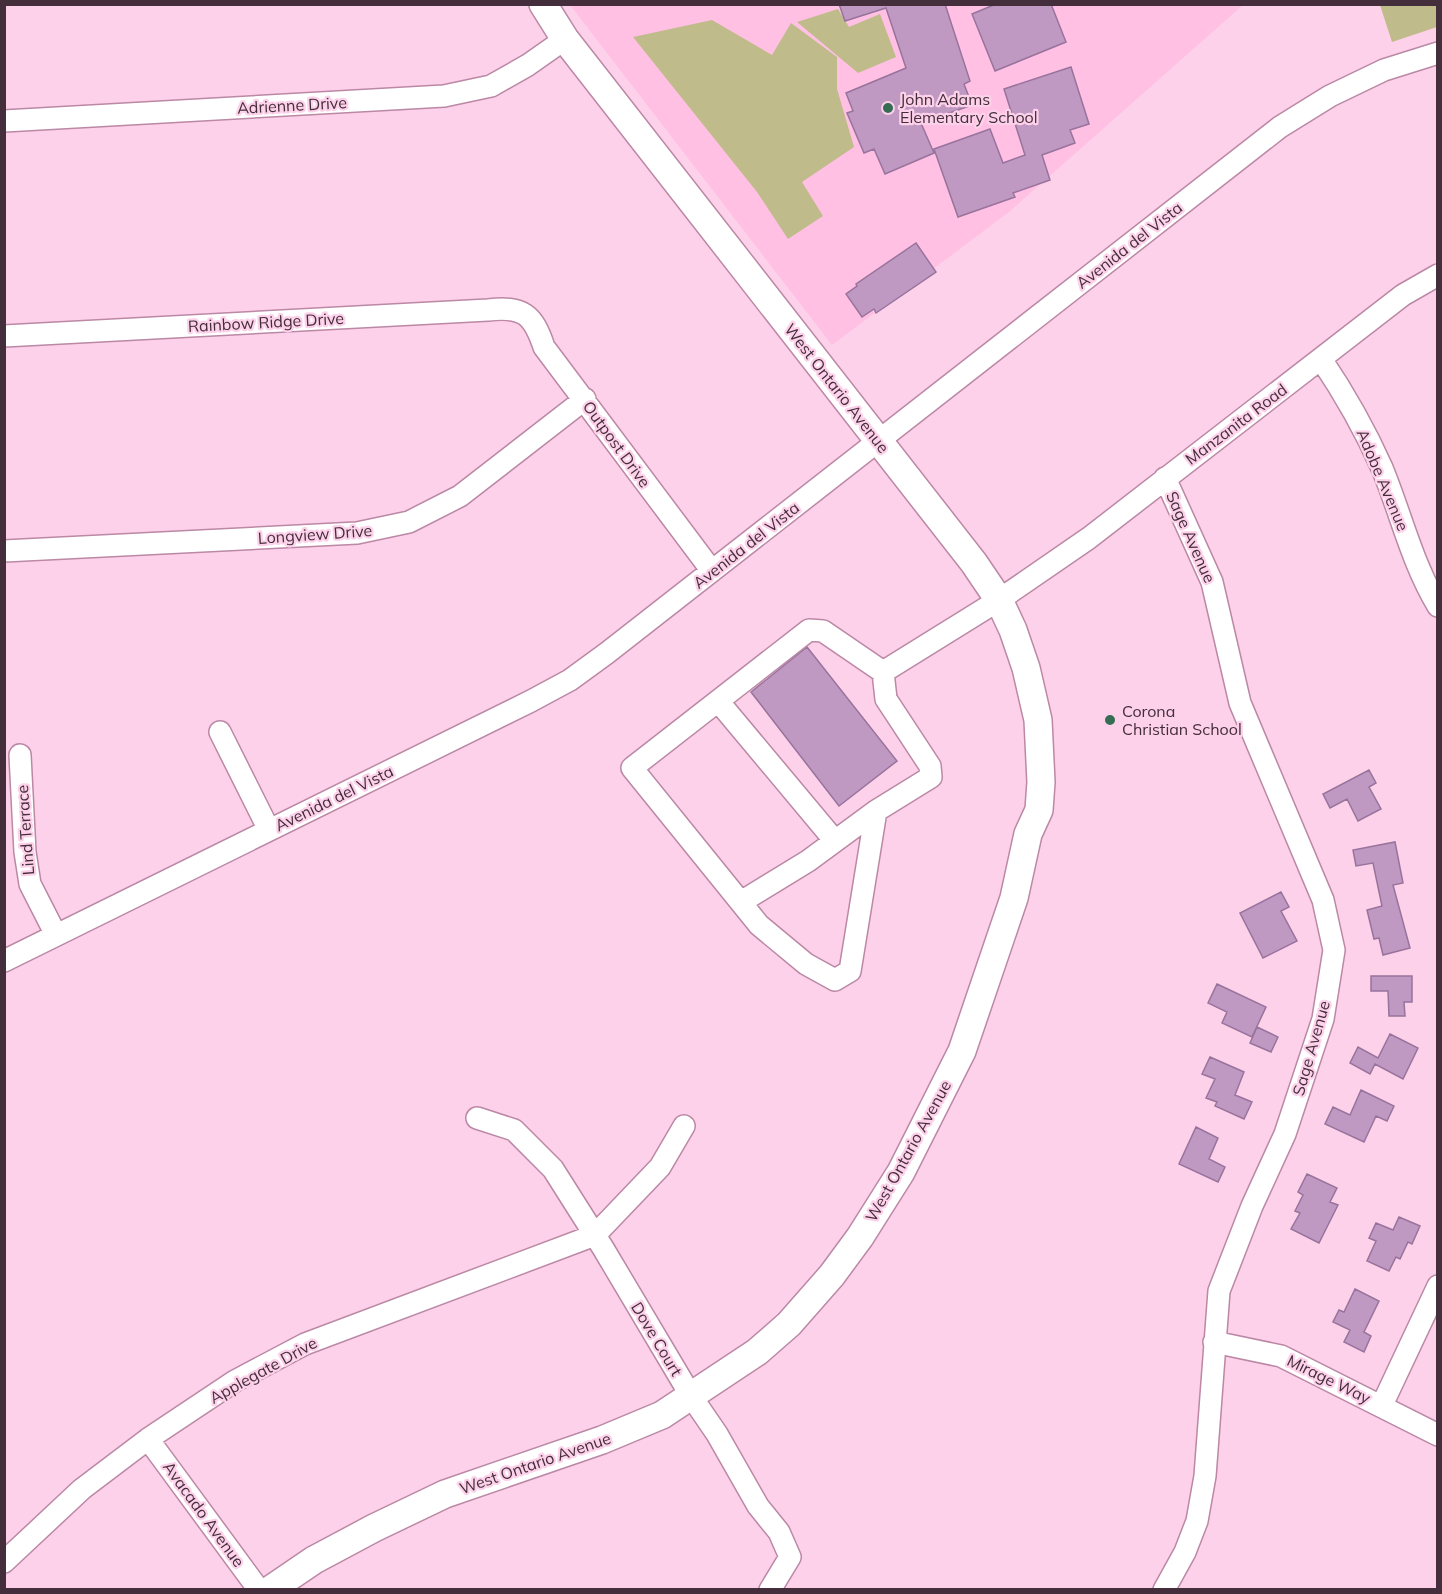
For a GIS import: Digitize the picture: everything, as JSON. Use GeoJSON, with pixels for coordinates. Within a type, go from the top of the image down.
{"type":"FeatureCollection","features":[{"type":"Feature","properties":{"kind":"main road","name":"West Ontario Avenue"},"geometry":{"type":"LineString","coordinates":[[303,1590],[382,1545],[452,1511],[609,1458],[671,1432],[696,1403],[789,1324],[853,1247],[901,1172],[962,1051],[1014,898],[1028,834],[1039,810],[1041,782],[1038,720],[1026,669],[1013,630],[999,600],[974,562],[565,39],[543,4]]}},
{"type":"Feature","properties":{"kind":"main road","name":"West Ontario Avenue"},"geometry":{"type":"LineString","coordinates":[[270,1590],[324,1555],[445,1494],[602,1440],[696,1403]]}},
{"type":"Feature","properties":{"kind":"street","name":"Adrienne Drive"},"geometry":{"type":"LineString","coordinates":[[4,121],[444,96],[491,86],[528,65],[565,39]]}},
{"type":"Feature","properties":{"kind":"street","name":"Avenida del Vista"},"geometry":{"type":"LineString","coordinates":[[4,961],[428,753],[570,680],[1280,127],[1330,96],[1384,70],[1437,53]]}},
{"type":"Feature","properties":{"kind":"street","name":"Manzanita Road"},"geometry":{"type":"LineString","coordinates":[[883,672],[999,600],[1089,538],[1403,295],[1437,275]]}},
{"type":"Feature","properties":{"kind":"street","name":"Rainbow Ridge Drive"},"geometry":{"type":"LineString","coordinates":[[4,336],[508,308],[526,315]]}},
{"type":"Feature","properties":{"kind":"street","name":"Outpost Drive"},"geometry":{"type":"LineString","coordinates":[[526,315],[538,328],[544,347],[712,571]]}},
{"type":"Feature","properties":{"kind":"street","name":"Adobe Avenue"},"geometry":{"type":"LineString","coordinates":[[1321,358],[1348,400],[1382,468],[1425,585],[1437,606]]}},
{"type":"Feature","properties":{"kind":"street","name":"Longview Drive"},"geometry":{"type":"LineString","coordinates":[[4,551],[357,533],[409,522],[460,496],[585,399]]}},
{"type":"Feature","properties":{"kind":"street","name":"Sage Avenue"},"geometry":{"type":"LineString","coordinates":[[1164,1590],[1185,1552],[1197,1521],[1205,1476],[1219,1291],[1252,1206],[1285,1134],[1323,1019],[1334,951],[1323,900],[1240,703],[1212,582],[1165,478]]}},
{"type":"Feature","properties":{"kind":"street"},"geometry":{"type":"LineString","coordinates":[[741,902],[808,861],[876,811],[931,777],[930,766],[886,699],[883,672],[823,631],[809,630],[632,768],[759,925],[806,964],[835,980],[850,971],[876,811]]}},
{"type":"Feature","properties":{"kind":"street"},"geometry":{"type":"LineString","coordinates":[[718,701],[835,841]]}},
{"type":"Feature","properties":{"kind":"street"},"geometry":{"type":"LineString","coordinates":[[220,732],[269,830]]}},
{"type":"Feature","properties":{"kind":"street","name":"Lind Terrace"},"geometry":{"type":"LineString","coordinates":[[20,755],[25,852],[30,884],[56,934]]}},
{"type":"Feature","properties":{"kind":"street","name":"Dove Court"},"geometry":{"type":"LineString","coordinates":[[477,1118],[514,1130],[553,1169],[595,1234],[717,1434],[758,1506],[779,1532],[790,1557],[770,1590]]}},
{"type":"Feature","properties":{"kind":"street"},"geometry":{"type":"LineString","coordinates":[[595,1234],[660,1167],[684,1126]]}},
{"type":"Feature","properties":{"kind":"street","name":"Applegate Drive"},"geometry":{"type":"LineString","coordinates":[[4,1562],[82,1489],[148,1439],[235,1381],[305,1344],[595,1234]]}},
{"type":"Feature","properties":{"kind":"street"},"geometry":{"type":"LineString","coordinates":[[1382,1405],[1437,1286]]}},
{"type":"Feature","properties":{"kind":"street","name":"Mirage Way"},"geometry":{"type":"LineString","coordinates":[[1214,1342],[1281,1356],[1382,1405],[1437,1435]]}},
{"type":"Feature","properties":{"kind":"street","name":"Avacado Avenue"},"geometry":{"type":"LineString","coordinates":[[148,1439],[259,1590]]}},
{"type":"Feature","properties":{"kind":"shaded area","name":"John Adams Elementary School"},"geometry":{"type":"Polygon","coordinates":[[[570,5],[1243,5],[1009,212],[832,345],[570,5]]]}},
{"type":"Feature","properties":{"kind":"shaded area"},"geometry":{"type":"Polygon","coordinates":[[[1380,5],[1437,5],[1437,27],[1392,42],[1380,5]]]}},
{"type":"Feature","properties":{"kind":"shaded area"},"geometry":{"type":"Polygon","coordinates":[[[838,9],[849,27],[880,14],[896,57],[858,73],[797,22],[838,9]]]}},
{"type":"Feature","properties":{"kind":"shaded area"},"geometry":{"type":"Polygon","coordinates":[[[712,20],[772,55],[791,23],[837,57],[837,89],[854,147],[802,182],[823,216],[788,239],[757,192],[633,37],[712,20]]]}},
{"type":"Feature","properties":{"kind":"building"},"geometry":{"type":"Polygon","coordinates":[[[839,4],[945,4],[970,81],[964,84],[972,105],[921,123],[934,153],[885,174],[874,149],[864,153],[847,113],[853,111],[846,93],[906,68],[886,8],[845,21],[839,4]]]}},
{"type":"Feature","properties":{"kind":"building"},"geometry":{"type":"Polygon","coordinates":[[[996,4],[1051,4],[1066,42],[995,71],[972,14],[996,4]]]}},
{"type":"Feature","properties":{"kind":"building"},"geometry":{"type":"Polygon","coordinates":[[[1071,67],[1089,124],[1070,130],[1075,143],[1042,155],[1050,180],[1013,193],[1015,197],[958,217],[934,149],[990,129],[1003,163],[1025,155],[1004,89],[1071,67]]]}},
{"type":"Feature","properties":{"kind":"building"},"geometry":{"type":"Polygon","coordinates":[[[916,243],[936,272],[876,313],[874,309],[862,317],[846,294],[857,286],[856,284],[916,243]]]}},
{"type":"Feature","properties":{"kind":"building"},"geometry":{"type":"Polygon","coordinates":[[[807,647],[897,761],[839,806],[751,692],[807,647]]]}},
{"type":"Feature","properties":{"kind":"building"},"geometry":{"type":"Polygon","coordinates":[[[1369,770],[1376,783],[1369,787],[1381,809],[1358,821],[1347,799],[1330,808],[1323,794],[1369,770]]]}},
{"type":"Feature","properties":{"kind":"building"},"geometry":{"type":"Polygon","coordinates":[[[1395,842],[1403,883],[1393,885],[1410,948],[1383,955],[1379,938],[1374,939],[1367,910],[1382,906],[1373,863],[1356,866],[1353,850],[1395,842]]]}},
{"type":"Feature","properties":{"kind":"building"},"geometry":{"type":"Polygon","coordinates":[[[1281,892],[1289,907],[1281,911],[1297,941],[1263,958],[1240,913],[1281,892]]]}},
{"type":"Feature","properties":{"kind":"building"},"geometry":{"type":"Polygon","coordinates":[[[1371,976],[1412,976],[1412,1002],[1404,1002],[1405,1016],[1389,1016],[1388,991],[1371,991],[1371,976]]]}},
{"type":"Feature","properties":{"kind":"building"},"geometry":{"type":"Polygon","coordinates":[[[1217,984],[1266,1007],[1252,1037],[1222,1023],[1227,1012],[1208,1003],[1217,984]]]}},
{"type":"Feature","properties":{"kind":"building"},"geometry":{"type":"Polygon","coordinates":[[[1257,1027],[1278,1037],[1271,1052],[1250,1043],[1257,1027]]]}},
{"type":"Feature","properties":{"kind":"building"},"geometry":{"type":"Polygon","coordinates":[[[1390,1034],[1418,1048],[1403,1079],[1375,1064],[1370,1074],[1350,1063],[1358,1047],[1378,1058],[1390,1034]]]}},
{"type":"Feature","properties":{"kind":"building"},"geometry":{"type":"Polygon","coordinates":[[[1210,1057],[1244,1072],[1235,1095],[1252,1102],[1244,1119],[1215,1106],[1217,1102],[1206,1098],[1215,1079],[1202,1074],[1210,1057]]]}},
{"type":"Feature","properties":{"kind":"building"},"geometry":{"type":"Polygon","coordinates":[[[1361,1090],[1394,1106],[1387,1121],[1376,1116],[1364,1142],[1325,1124],[1333,1107],[1350,1115],[1361,1090]]]}},
{"type":"Feature","properties":{"kind":"building"},"geometry":{"type":"Polygon","coordinates":[[[1196,1127],[1218,1138],[1209,1159],[1225,1167],[1218,1182],[1179,1164],[1196,1127]]]}},
{"type":"Feature","properties":{"kind":"building"},"geometry":{"type":"Polygon","coordinates":[[[1307,1174],[1337,1188],[1330,1202],[1338,1205],[1319,1243],[1291,1229],[1300,1213],[1295,1211],[1303,1195],[1298,1192],[1307,1174]]]}},
{"type":"Feature","properties":{"kind":"building"},"geometry":{"type":"Polygon","coordinates":[[[1399,1217],[1420,1226],[1412,1244],[1408,1242],[1400,1259],[1396,1257],[1389,1271],[1367,1261],[1376,1241],[1369,1238],[1376,1223],[1393,1230],[1399,1217]]]}},
{"type":"Feature","properties":{"kind":"building"},"geometry":{"type":"Polygon","coordinates":[[[1355,1289],[1379,1301],[1364,1332],[1371,1336],[1364,1352],[1344,1342],[1350,1330],[1333,1322],[1339,1310],[1344,1312],[1355,1289]]]}},
{"type":"Feature","properties":{"kind":"place","name":"John Adams Elementary School"},"geometry":{"type":"Point","coordinates":[888,108]}},
{"type":"Feature","properties":{"kind":"place","name":"Corona Christian School"},"geometry":{"type":"Point","coordinates":[1110,720]}}]}
